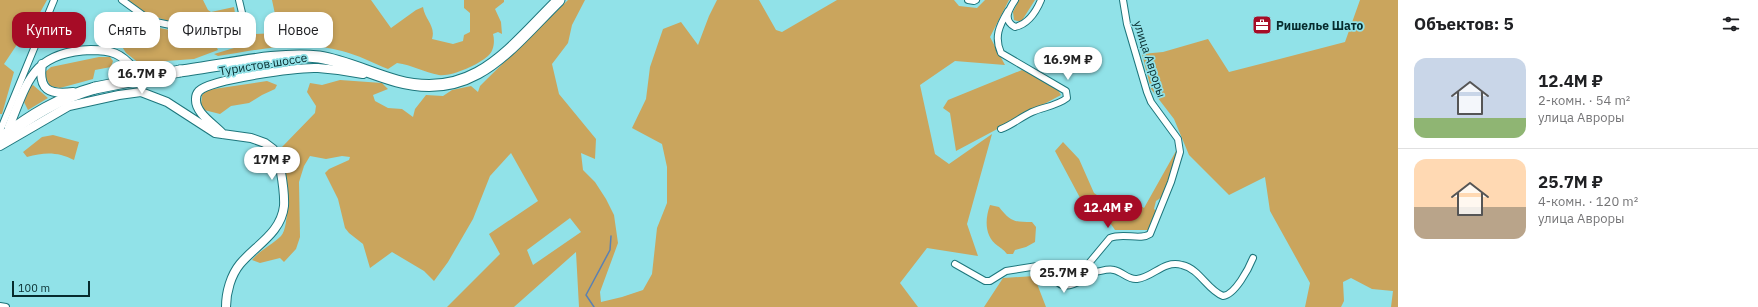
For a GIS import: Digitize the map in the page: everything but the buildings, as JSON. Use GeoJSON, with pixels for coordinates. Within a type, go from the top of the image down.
{"type":"FeatureCollection","features":[{"type":"Feature","properties":{"kind":"highway"},"geometry":{"type":"LineString","coordinates":[[3,131],[16,112],[95,86],[180,69],[303,52],[338,57],[417,80],[430,81],[456,78],[475,72],[484,65],[553,0]]}},
{"type":"Feature","properties":{"kind":"highway"},"geometry":{"type":"LineString","coordinates":[[180,69],[303,56],[338,62],[386,78],[429,86],[449,85],[467,80],[495,62],[559,0]]}},
{"type":"Feature","properties":{"kind":"highway"},"geometry":{"type":"LineString","coordinates":[[0,138],[30,117],[59,100],[95,86]]}},
{"type":"Feature","properties":{"kind":"main road"},"geometry":{"type":"LineString","coordinates":[[16,112],[31,79],[42,64],[56,56],[67,53],[106,50],[122,56],[138,76],[164,100],[216,133],[258,140],[273,149],[279,160],[284,206],[277,227],[269,237],[240,264],[234,273],[230,284],[226,307]]}},
{"type":"Feature","properties":{"kind":"main road"},"geometry":{"type":"LineString","coordinates":[[42,64],[42,82],[46,90],[55,93],[73,92]]}},
{"type":"Feature","properties":{"kind":"main road","name":"Туристов шоссе"},"geometry":{"type":"LineString","coordinates":[[223,135],[200,111],[196,101],[199,91],[211,85],[281,71],[318,68],[345,70],[386,78]]}},
{"type":"Feature","properties":{"kind":"main road"},"geometry":{"type":"LineString","coordinates":[[119,95],[135,87],[138,81],[138,76]]}},
{"type":"Feature","properties":{"kind":"main road"},"geometry":{"type":"LineString","coordinates":[[0,146],[69,106],[119,95],[141,92],[164,100]]}},
{"type":"Feature","properties":{"kind":"street"},"geometry":{"type":"LineString","coordinates":[[3,131],[16,112],[54,0]]}},
{"type":"Feature","properties":{"kind":"street"},"geometry":{"type":"LineString","coordinates":[[122,0],[151,21],[180,27],[212,38],[224,36],[241,25],[244,17],[239,0]]}},
{"type":"Feature","properties":{"kind":"street"},"geometry":{"type":"LineString","coordinates":[[968,0],[974,2],[976,0]]}},
{"type":"Feature","properties":{"kind":"street"},"geometry":{"type":"LineString","coordinates":[[1001,129],[1045,106],[1061,103],[1066,98],[1066,91],[1002,53],[997,44],[997,33],[1015,0]]}},
{"type":"Feature","properties":{"kind":"street"},"geometry":{"type":"LineString","coordinates":[[1008,11],[1007,18],[1011,25],[1015,27],[1023,25],[1032,16],[1041,0]]}},
{"type":"Feature","properties":{"kind":"street","name":"улица Авроры"},"geometry":{"type":"LineString","coordinates":[[1090,272],[1088,269],[1090,262],[1110,238],[1125,235],[1143,237],[1150,234],[1171,182],[1180,152],[1178,139],[1151,102],[1147,92],[1127,24],[1123,0]]}},
{"type":"Feature","properties":{"kind":"street"},"geometry":{"type":"LineString","coordinates":[[955,264],[985,281],[990,281],[1006,271],[1050,264],[1055,279],[1060,284],[1066,285],[1084,280],[1090,272],[1114,270],[1134,279],[1143,277],[1165,265],[1184,265],[1200,275],[1217,294],[1223,296],[1231,292],[1249,269],[1253,258]]}},
{"type":"Feature","properties":{"kind":"street"},"geometry":{"type":"LineString","coordinates":[[0,306],[6,307]]}},
{"type":"Feature","properties":{"kind":"shaded area"},"geometry":{"type":"Polygon","coordinates":[[[0,0],[47,0],[40,12],[12,12],[12,48],[15,48],[4,64],[14,72],[2,114],[0,114],[0,0]]]}},
{"type":"Feature","properties":{"kind":"shaded area"},"geometry":{"type":"Polygon","coordinates":[[[128,0],[203,0],[208,10],[211,12],[168,12],[168,21],[160,18],[160,12],[142,12],[128,0]]]}},
{"type":"Feature","properties":{"kind":"shaded area"},"geometry":{"type":"Polygon","coordinates":[[[272,0],[371,0],[391,28],[416,10],[423,7],[433,30],[432,39],[453,44],[463,41],[464,35],[470,32],[470,13],[464,8],[464,0],[504,0],[504,2],[495,9],[501,22],[502,34],[498,32],[493,34],[494,43],[490,54],[464,70],[444,75],[434,74],[408,65],[397,63],[388,69],[360,57],[327,48],[333,48],[333,12],[275,12],[272,0]]]}},
{"type":"Feature","properties":{"kind":"shaded area"},"geometry":{"type":"Polygon","coordinates":[[[568,0],[585,0],[572,25],[568,43],[552,64],[559,94],[596,139],[595,159],[581,153],[583,170],[595,182],[614,215],[618,243],[600,292],[601,302],[643,290],[652,274],[657,228],[667,203],[667,167],[662,144],[632,128],[646,99],[650,67],[663,29],[681,22],[698,45],[717,0],[759,0],[776,30],[782,32],[837,0],[954,0],[959,6],[977,8],[985,0],[1009,0],[990,37],[1005,65],[955,61],[920,85],[935,154],[949,164],[992,134],[967,224],[978,256],[927,248],[900,283],[918,307],[579,307],[576,252],[514,307],[447,307],[500,254],[489,234],[538,201],[511,153],[490,176],[473,219],[448,262],[434,281],[424,271],[392,252],[370,268],[363,244],[345,228],[338,199],[325,173],[329,169],[349,160],[350,157],[342,156],[326,159],[310,156],[304,166],[299,182],[300,237],[296,249],[284,262],[280,258],[260,263],[252,260],[281,236],[284,229],[287,193],[282,147],[315,113],[316,106],[307,92],[310,83],[322,85],[340,80],[382,83],[388,89],[373,95],[375,101],[388,108],[402,109],[413,117],[415,109],[426,95],[443,96],[452,90],[471,86],[478,92],[480,86],[568,0]],[[570,218],[527,250],[533,265],[581,232],[570,218]]]}},
{"type":"Feature","properties":{"kind":"shaded area"},"geometry":{"type":"Polygon","coordinates":[[[1019,0],[1035,0],[1021,22],[1014,20],[1013,12],[1019,0]]]}},
{"type":"Feature","properties":{"kind":"shaded area"},"geometry":{"type":"Polygon","coordinates":[[[1360,0],[1398,0],[1398,307],[1391,307],[1393,291],[1372,289],[1351,278],[1343,282],[1344,301],[1341,307],[1305,307],[1310,283],[1270,211],[1265,177],[1229,195],[1189,155],[1174,119],[1151,89],[1142,54],[1163,52],[1208,39],[1229,72],[1345,42],[1360,0]]]}},
{"type":"Feature","properties":{"kind":"shaded area"},"geometry":{"type":"Polygon","coordinates":[[[234,7],[235,12],[211,12],[234,7]]]}},
{"type":"Feature","properties":{"kind":"shaded area"},"geometry":{"type":"Polygon","coordinates":[[[160,28],[168,30],[168,48],[217,48],[218,50],[194,59],[139,63],[126,53],[123,48],[160,48],[160,28]]]}},
{"type":"Feature","properties":{"kind":"shaded area"},"geometry":{"type":"Polygon","coordinates":[[[256,34],[264,34],[264,48],[272,48],[218,56],[214,54],[234,48],[256,48],[256,34]]]}},
{"type":"Feature","properties":{"kind":"shaded area"},"geometry":{"type":"Polygon","coordinates":[[[99,57],[110,57],[113,61],[111,67],[95,70],[93,79],[60,88],[50,86],[44,73],[51,67],[99,57]]]}},
{"type":"Feature","properties":{"kind":"shaded area"},"geometry":{"type":"Polygon","coordinates":[[[1022,70],[1056,87],[1061,95],[956,151],[950,113],[943,108],[948,100],[1022,70]]]}},
{"type":"Feature","properties":{"kind":"shaded area"},"geometry":{"type":"Polygon","coordinates":[[[267,81],[277,85],[275,89],[249,103],[231,106],[220,114],[204,110],[201,105],[202,95],[207,90],[267,81]]]}},
{"type":"Feature","properties":{"kind":"shaded area"},"geometry":{"type":"Polygon","coordinates":[[[33,85],[48,98],[28,110],[24,102],[30,87],[33,85]]]}},
{"type":"Feature","properties":{"kind":"shaded area"},"geometry":{"type":"Polygon","coordinates":[[[53,135],[79,142],[74,160],[57,154],[40,154],[27,157],[23,152],[42,137],[53,135]]]}},
{"type":"Feature","properties":{"kind":"shaded area"},"geometry":{"type":"Polygon","coordinates":[[[1063,142],[1079,159],[1094,193],[1107,202],[1130,198],[1144,208],[1176,151],[1178,157],[1162,197],[1156,201],[1154,209],[1158,212],[1148,230],[1115,230],[1102,211],[1086,209],[1055,151],[1063,142]]]}},
{"type":"Feature","properties":{"kind":"shaded area"},"geometry":{"type":"Polygon","coordinates":[[[990,205],[999,207],[1013,220],[1032,222],[1036,227],[1035,242],[1026,247],[1015,250],[1013,254],[1007,254],[993,242],[988,232],[987,216],[990,205]]]}},
{"type":"Feature","properties":{"kind":"shaded area"},"geometry":{"type":"Polygon","coordinates":[[[1034,276],[1046,307],[984,307],[1003,278],[1034,276]]]}},
{"type":"Feature","properties":{"kind":"waterway"},"geometry":{"type":"LineString","coordinates":[[594,307],[586,295],[610,250],[611,236]]}},
{"type":"Feature","properties":{"kind":"place","name":"Ришелье Шато"},"geometry":{"type":"Point","coordinates":[1262,25]}}]}
